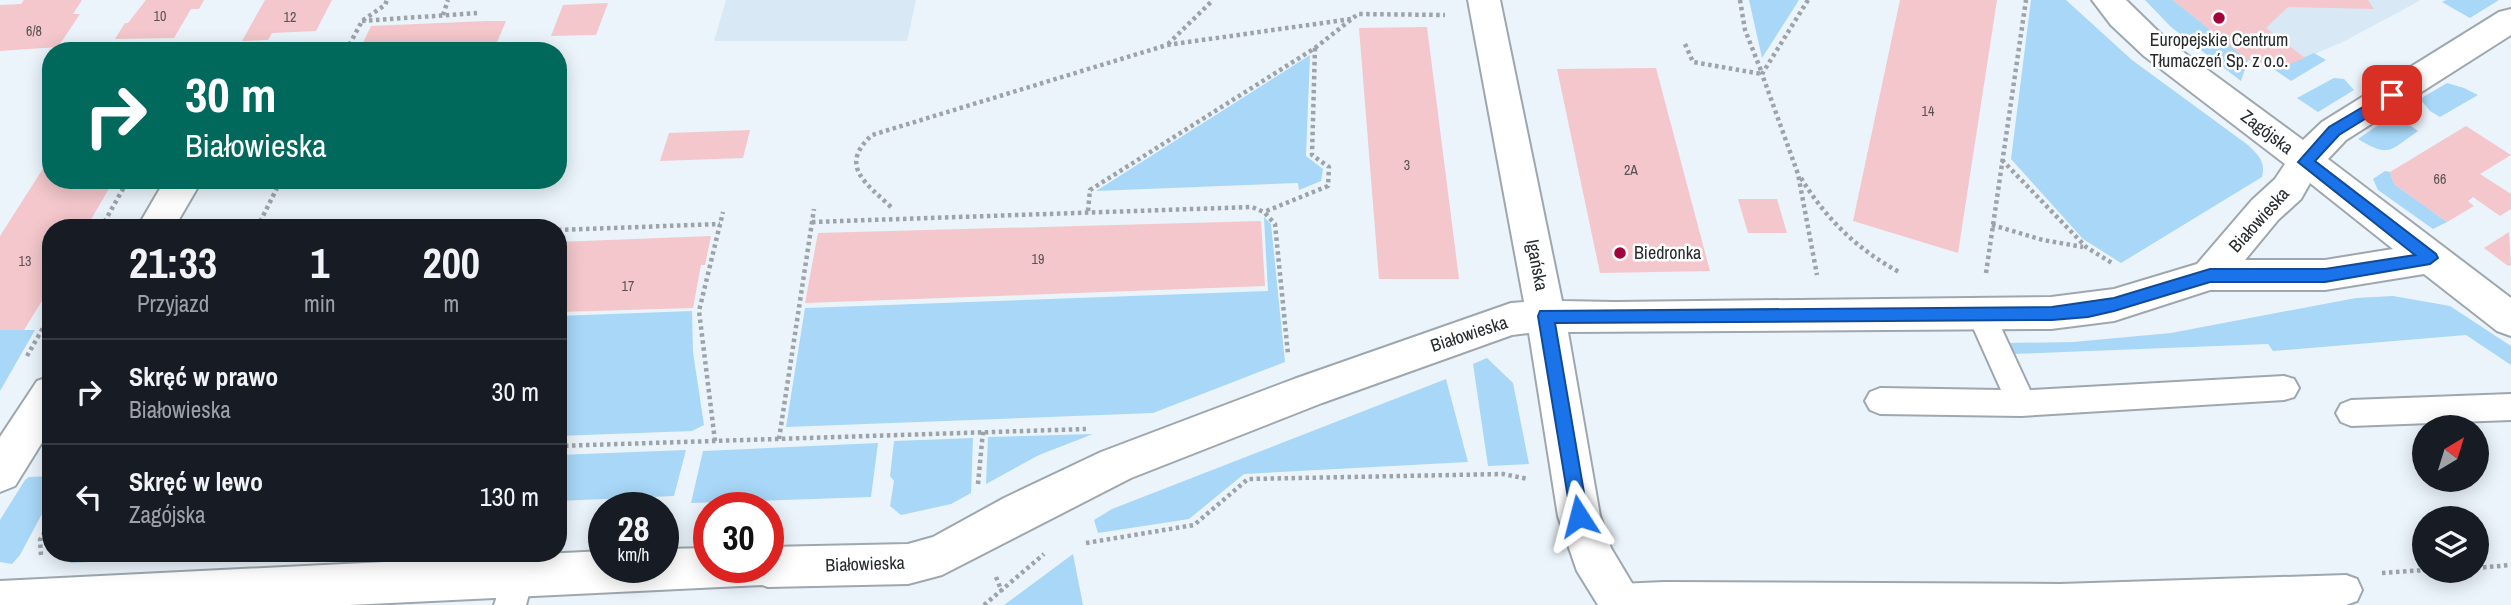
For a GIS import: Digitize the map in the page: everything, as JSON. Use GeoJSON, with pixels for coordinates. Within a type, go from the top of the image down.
{"type":"FeatureCollection","features":[{"type":"Feature","properties":{"kind":"street","name":"Igańska"},"geometry":{"type":"LineString","coordinates":[[1484,0],[1546,316],[1579,516],[1592,557],[1621,602]]}},
{"type":"Feature","properties":{"kind":"street","name":"Zagójska"},"geometry":{"type":"LineString","coordinates":[[2108,0],[2128,22],[2184,71],[2511,320]]}},
{"type":"Feature","properties":{"kind":"street","name":"Białowieska"},"geometry":{"type":"LineString","coordinates":[[2210,275],[2265,210],[2288,189],[2305,162],[2334,131],[2511,20]]}},
{"type":"Feature","properties":{"kind":"street"},"geometry":{"type":"LineString","coordinates":[[160,219],[179,189]]}},
{"type":"Feature","properties":{"kind":"street","name":"Białowieska"},"geometry":{"type":"LineString","coordinates":[[784,567],[908,564],[942,555],[1031,506],[1116,465],[1482,327],[1511,319],[1546,316],[1615,318],[1983,297],[2088,310],[2210,275],[2325,275],[2430,258]]}},
{"type":"Feature","properties":{"kind":"street"},"geometry":{"type":"LineString","coordinates":[[0,473],[42,407]]}},
{"type":"Feature","properties":{"kind":"street"},"geometry":{"type":"LineString","coordinates":[[0,602],[514,591],[693,573]]}},
{"type":"Feature","properties":{"kind":"lane"},"geometry":{"type":"LineString","coordinates":[[1983,297],[2021,403]]}},
{"type":"Feature","properties":{"kind":"lane"},"geometry":{"type":"LineString","coordinates":[[1881,401],[2021,403],[2284,388]]}},
{"type":"Feature","properties":{"kind":"lane"},"geometry":{"type":"LineString","coordinates":[[2351,413],[2511,408]]}},
{"type":"Feature","properties":{"kind":"lane"},"geometry":{"type":"LineString","coordinates":[[1621,602],[1664,597],[2060,599],[2346,590]]}},
{"type":"Feature","properties":{"kind":"path"},"geometry":{"type":"LineString","coordinates":[[351,42],[362,21],[387,0]]}},
{"type":"Feature","properties":{"kind":"path"},"geometry":{"type":"LineString","coordinates":[[443,15],[448,0]]}},
{"type":"Feature","properties":{"kind":"path"},"geometry":{"type":"LineString","coordinates":[[1167,45],[1213,0]]}},
{"type":"Feature","properties":{"kind":"path"},"geometry":{"type":"LineString","coordinates":[[1740,0],[1745,30],[1798,174],[1818,280]]}},
{"type":"Feature","properties":{"kind":"path"},"geometry":{"type":"LineString","coordinates":[[1762,74],[1808,0]]}},
{"type":"Feature","properties":{"kind":"path"},"geometry":{"type":"LineString","coordinates":[[1983,297],[2026,0]]}},
{"type":"Feature","properties":{"kind":"path"},"geometry":{"type":"LineString","coordinates":[[362,21],[477,13]]}},
{"type":"Feature","properties":{"kind":"path"},"geometry":{"type":"LineString","coordinates":[[1088,211],[1090,190],[1315,48],[1358,13],[1450,15]]}},
{"type":"Feature","properties":{"kind":"path"},"geometry":{"type":"LineString","coordinates":[[891,206],[863,180],[854,164],[854,154],[858,146],[872,135],[1167,45],[1351,19]]}},
{"type":"Feature","properties":{"kind":"path"},"geometry":{"type":"LineString","coordinates":[[1685,44],[1693,62],[1762,74]]}},
{"type":"Feature","properties":{"kind":"path"},"geometry":{"type":"LineString","coordinates":[[1264,212],[1328,186],[1329,167],[1312,155],[1315,48]]}},
{"type":"Feature","properties":{"kind":"path"},"geometry":{"type":"LineString","coordinates":[[2001,159],[2086,247],[2122,270]]}},
{"type":"Feature","properties":{"kind":"path"},"geometry":{"type":"LineString","coordinates":[[1798,174],[1814,200],[1842,232],[1874,260],[1900,272]]}},
{"type":"Feature","properties":{"kind":"path"},"geometry":{"type":"LineString","coordinates":[[106,219],[123,189]]}},
{"type":"Feature","properties":{"kind":"path"},"geometry":{"type":"LineString","coordinates":[[262,219],[276,189]]}},
{"type":"Feature","properties":{"kind":"path"},"geometry":{"type":"LineString","coordinates":[[812,222],[1242,205],[1264,212],[1275,224],[1288,356]]}},
{"type":"Feature","properties":{"kind":"path"},"geometry":{"type":"LineString","coordinates":[[779,439],[814,209]]}},
{"type":"Feature","properties":{"kind":"path"},"geometry":{"type":"LineString","coordinates":[[715,441],[699,311],[723,212]]}},
{"type":"Feature","properties":{"kind":"path"},"geometry":{"type":"LineString","coordinates":[[567,230],[720,224]]}},
{"type":"Feature","properties":{"kind":"path"},"geometry":{"type":"LineString","coordinates":[[1992,225],[2043,240],[2086,247]]}},
{"type":"Feature","properties":{"kind":"path"},"geometry":{"type":"LineString","coordinates":[[1975,271],[1986,270]]}},
{"type":"Feature","properties":{"kind":"path"},"geometry":{"type":"LineString","coordinates":[[567,446],[983,430],[1090,429]]}},
{"type":"Feature","properties":{"kind":"path"},"geometry":{"type":"LineString","coordinates":[[976,497],[983,430]]}},
{"type":"Feature","properties":{"kind":"path"},"geometry":{"type":"LineString","coordinates":[[1086,543],[1194,524],[1248,479],[1503,474],[1538,481]]}},
{"type":"Feature","properties":{"kind":"path"},"geometry":{"type":"LineString","coordinates":[[41,566],[42,537]]}},
{"type":"Feature","properties":{"kind":"path"},"geometry":{"type":"LineString","coordinates":[[2489,567],[2511,565]]}},
{"type":"Feature","properties":{"kind":"shaded area"},"geometry":{"type":"Polygon","coordinates":[[[726,0],[916,0],[907,41],[714,41],[726,0]]]}},
{"type":"Feature","properties":{"kind":"shaded area"},"geometry":{"type":"Polygon","coordinates":[[[1749,0],[1799,0],[1762,58],[1749,0]]]}},
{"type":"Feature","properties":{"kind":"shaded area"},"geometry":{"type":"Polygon","coordinates":[[[2031,0],[2066,0],[2132,60],[2248,145],[2262,162],[2262,177],[2121,263],[2083,239],[2011,159],[2031,0]]]}},
{"type":"Feature","properties":{"kind":"shaded area"},"geometry":{"type":"Polygon","coordinates":[[[2145,0],[2173,0],[2248,60],[2241,81],[2171,27],[2145,0]]]}},
{"type":"Feature","properties":{"kind":"shaded area"},"geometry":{"type":"Polygon","coordinates":[[[2173,0],[2421,0],[2343,42],[2275,70],[2269,64],[2248,60],[2173,0]]]}},
{"type":"Feature","properties":{"kind":"shaded area"},"geometry":{"type":"Polygon","coordinates":[[[2499,0],[2470,18],[2442,2],[2499,0]]]}},
{"type":"Feature","properties":{"kind":"shaded area"},"geometry":{"type":"Polygon","coordinates":[[[2314,53],[2326,60],[2291,81],[2275,70],[2314,53]]]}},
{"type":"Feature","properties":{"kind":"shaded area"},"geometry":{"type":"Polygon","coordinates":[[[1310,55],[1306,156],[1323,169],[1321,181],[1299,190],[1298,183],[1096,191],[1310,55]]]}},
{"type":"Feature","properties":{"kind":"shaded area"},"geometry":{"type":"Polygon","coordinates":[[[2334,78],[2344,79],[2354,90],[2318,112],[2297,98],[2334,78]]]}},
{"type":"Feature","properties":{"kind":"shaded area"},"geometry":{"type":"Polygon","coordinates":[[[2447,83],[2478,95],[2440,117],[2430,111],[2420,99],[2447,83]]]}},
{"type":"Feature","properties":{"kind":"shaded area"},"geometry":{"type":"Polygon","coordinates":[[[2391,116],[2401,119],[2418,131],[2389,150],[2377,149],[2358,139],[2391,116]]]}},
{"type":"Feature","properties":{"kind":"shaded area"},"geometry":{"type":"Polygon","coordinates":[[[2385,171],[2390,172],[2394,184],[2447,222],[2433,229],[2378,190],[2373,179],[2385,171]]]}},
{"type":"Feature","properties":{"kind":"shaded area"},"geometry":{"type":"Polygon","coordinates":[[[1264,217],[1271,224],[1285,362],[1153,413],[786,427],[805,308],[1268,291],[1264,217]]]}},
{"type":"Feature","properties":{"kind":"shaded area"},"geometry":{"type":"Polygon","coordinates":[[[2393,296],[2450,306],[2511,346],[2511,365],[2466,335],[2273,351],[2268,344],[2013,354],[2008,343],[2073,342],[2171,333],[2356,298],[2393,296]]]}},
{"type":"Feature","properties":{"kind":"shaded area"},"geometry":{"type":"Polygon","coordinates":[[[692,311],[693,352],[704,425],[692,431],[567,436],[567,316],[692,311]]]}},
{"type":"Feature","properties":{"kind":"shaded area"},"geometry":{"type":"Polygon","coordinates":[[[0,330],[35,330],[0,391],[0,330]]]}},
{"type":"Feature","properties":{"kind":"shaded area"},"geometry":{"type":"Polygon","coordinates":[[[1487,358],[1513,383],[1529,464],[1488,466],[1473,364],[1487,358]]]}},
{"type":"Feature","properties":{"kind":"shaded area"},"geometry":{"type":"Polygon","coordinates":[[[1446,379],[1468,462],[1244,474],[1189,519],[1098,533],[1094,520],[1112,509],[1446,379]]]}},
{"type":"Feature","properties":{"kind":"shaded area"},"geometry":{"type":"Polygon","coordinates":[[[1093,434],[1039,455],[986,484],[988,437],[1093,434]]]}},
{"type":"Feature","properties":{"kind":"shaded area"},"geometry":{"type":"Polygon","coordinates":[[[973,438],[971,493],[951,504],[901,515],[890,506],[894,481],[890,476],[894,441],[973,438]]]}},
{"type":"Feature","properties":{"kind":"shaded area"},"geometry":{"type":"Polygon","coordinates":[[[878,443],[871,497],[784,500],[784,492],[694,492],[703,451],[878,443]]]}},
{"type":"Feature","properties":{"kind":"shaded area"},"geometry":{"type":"Polygon","coordinates":[[[686,450],[675,492],[588,492],[588,500],[567,501],[567,455],[686,450]]]}},
{"type":"Feature","properties":{"kind":"shaded area"},"geometry":{"type":"Polygon","coordinates":[[[42,476],[42,514],[20,555],[12,564],[0,562],[0,520],[29,477],[42,476]]]}},
{"type":"Feature","properties":{"kind":"shaded area"},"geometry":{"type":"Polygon","coordinates":[[[1073,554],[1083,605],[1004,605],[1073,554]]]}},
{"type":"Feature","properties":{"kind":"building"},"geometry":{"type":"Polygon","coordinates":[[[24,0],[82,0],[73,14],[80,14],[61,42],[42,42],[42,48],[0,51],[0,5],[21,4],[24,0]]]}},
{"type":"Feature","properties":{"kind":"building"},"geometry":{"type":"Polygon","coordinates":[[[146,0],[204,0],[199,9],[191,9],[174,38],[115,39],[125,23],[128,23],[146,0]]]}},
{"type":"Feature","properties":{"kind":"building"},"geometry":{"type":"Polygon","coordinates":[[[265,0],[332,0],[316,31],[272,33],[268,40],[242,41],[265,0]]]}},
{"type":"Feature","properties":{"kind":"building"},"geometry":{"type":"Polygon","coordinates":[[[1900,0],[1997,0],[1958,253],[1853,221],[1900,0]]]}},
{"type":"Feature","properties":{"kind":"building"},"geometry":{"type":"Polygon","coordinates":[[[2173,0],[2368,0],[2374,9],[2288,7],[2266,28],[2305,58],[2275,70],[2269,64],[2248,60],[2173,0]]]}},
{"type":"Feature","properties":{"kind":"building"},"geometry":{"type":"Polygon","coordinates":[[[608,3],[596,35],[551,36],[563,5],[608,3]]]}},
{"type":"Feature","properties":{"kind":"building"},"geometry":{"type":"Polygon","coordinates":[[[506,21],[497,42],[363,42],[371,26],[506,21]]]}},
{"type":"Feature","properties":{"kind":"building"},"geometry":{"type":"Polygon","coordinates":[[[1427,27],[1459,279],[1379,279],[1359,28],[1427,27]]]}},
{"type":"Feature","properties":{"kind":"building"},"geometry":{"type":"Polygon","coordinates":[[[1656,68],[1710,271],[1600,273],[1557,69],[1656,68]]]}},
{"type":"Feature","properties":{"kind":"building"},"geometry":{"type":"Polygon","coordinates":[[[2466,126],[2511,155],[2480,174],[2511,194],[2511,209],[2500,216],[2473,197],[2468,201],[2474,206],[2447,222],[2394,184],[2390,172],[2466,126]]]}},
{"type":"Feature","properties":{"kind":"building"},"geometry":{"type":"Polygon","coordinates":[[[750,130],[743,158],[660,161],[669,133],[750,130]]]}},
{"type":"Feature","properties":{"kind":"building"},"geometry":{"type":"Polygon","coordinates":[[[42,170],[42,189],[109,189],[91,219],[42,219],[42,301],[24,330],[0,330],[0,236],[42,170]]]}},
{"type":"Feature","properties":{"kind":"building"},"geometry":{"type":"Polygon","coordinates":[[[1738,199],[1777,199],[1787,233],[1748,233],[1738,199]]]}},
{"type":"Feature","properties":{"kind":"building"},"geometry":{"type":"Polygon","coordinates":[[[1261,221],[1265,286],[805,303],[818,233],[1261,221]]]}},
{"type":"Feature","properties":{"kind":"building"},"geometry":{"type":"Polygon","coordinates":[[[2509,232],[2511,265],[2508,266],[2484,248],[2509,232]]]}},
{"type":"Feature","properties":{"kind":"building"},"geometry":{"type":"Polygon","coordinates":[[[711,236],[705,265],[701,265],[693,308],[567,312],[567,242],[711,236]]]}},
{"type":"Feature","properties":{"kind":"place","name":"Europejskie Centrum Tłumaczeń Sp. z o.o."},"geometry":{"type":"Point","coordinates":[2219,18]}},
{"type":"Feature","properties":{"kind":"place","name":"Biedronka"},"geometry":{"type":"Point","coordinates":[1620,253]}},
{"type":"Feature","properties":{"kind":"route"},"geometry":{"type":"LineString","coordinates":[[1579,516],[1546,316],[1615,318],[2052,313],[2114,305],[2210,275],[2325,275],[2430,258],[2305,162],[2334,131],[2392,95]]}}]}
